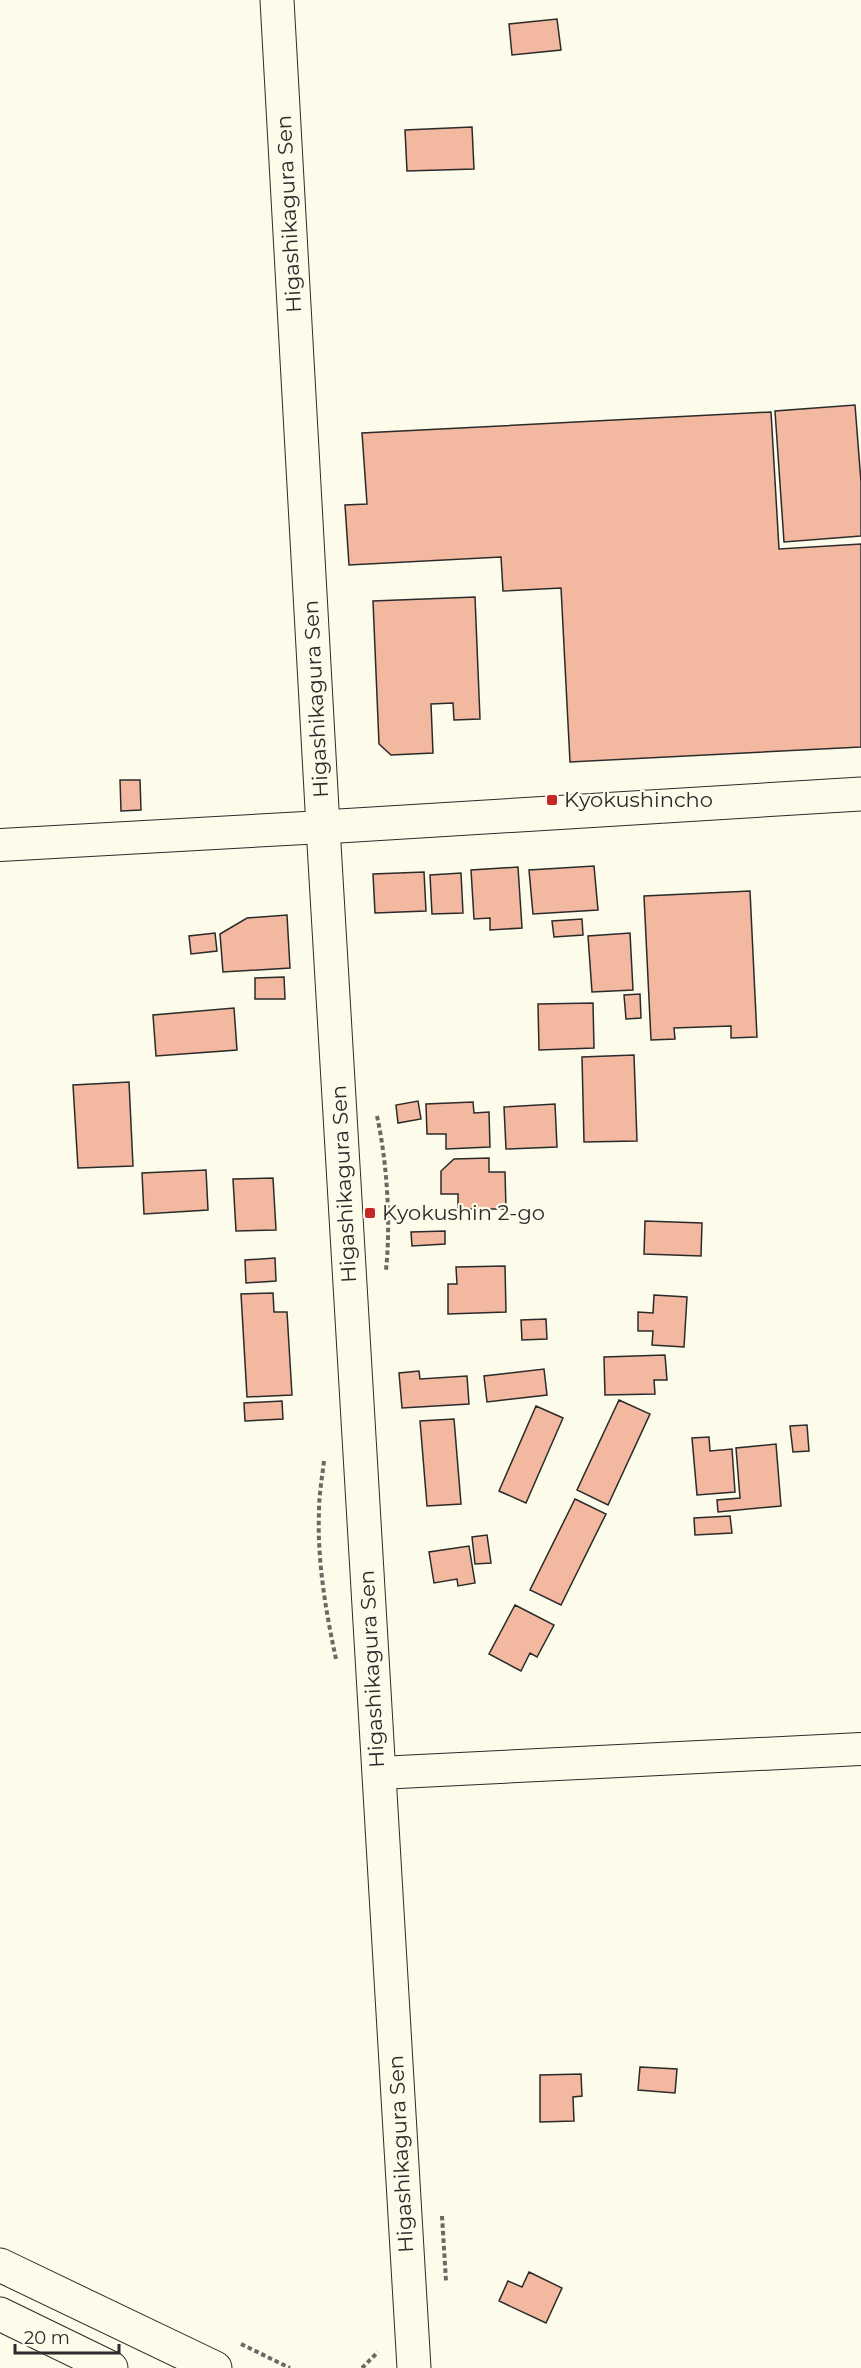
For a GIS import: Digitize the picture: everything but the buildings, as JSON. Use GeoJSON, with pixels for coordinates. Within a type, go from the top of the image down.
{"type":"FeatureCollection","features":[{"type":"Feature","properties":{"kind":"main road","name":"Higashikagura Sen"},"geometry":{"type":"LineString","coordinates":[[278,0],[323,827],[414,2368]]}},
{"type":"Feature","properties":{"kind":"main road"},"geometry":{"type":"LineString","coordinates":[[323,827],[861,794]]}},
{"type":"Feature","properties":{"kind":"main road"},"geometry":{"type":"LineString","coordinates":[[0,2265],[215,2368]]}},
{"type":"Feature","properties":{"kind":"main road"},"geometry":{"type":"LineString","coordinates":[[0,2314],[111,2368]]}},
{"type":"Feature","properties":{"kind":"street"},"geometry":{"type":"LineString","coordinates":[[0,846],[323,827]]}},
{"type":"Feature","properties":{"kind":"street"},"geometry":{"type":"LineString","coordinates":[[379,1773],[861,1749]]}},
{"type":"Feature","properties":{"kind":"path"},"geometry":{"type":"LineString","coordinates":[[376,1115],[381,1136],[389,1236],[386,1271]]}},
{"type":"Feature","properties":{"kind":"path"},"geometry":{"type":"LineString","coordinates":[[362,2368],[378,2352]]}},
{"type":"Feature","properties":{"kind":"place","name":"Kyokushincho"},"geometry":{"type":"Point","coordinates":[552,800]}},
{"type":"Feature","properties":{"kind":"place","name":"Kyokushin 2-go"},"geometry":{"type":"Point","coordinates":[370,1213]}}]}
